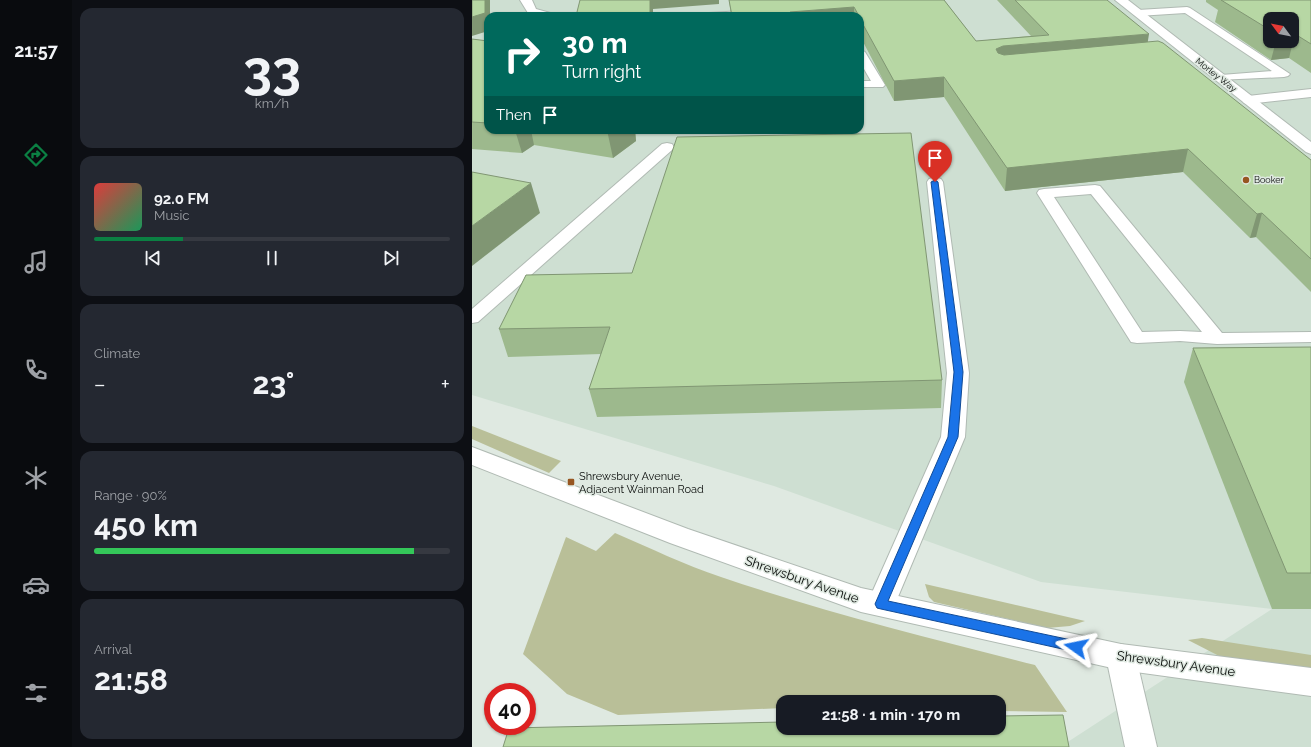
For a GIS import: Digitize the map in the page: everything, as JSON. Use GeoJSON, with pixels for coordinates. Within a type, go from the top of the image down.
{"type":"FeatureCollection","features":[{"type":"Feature","properties":{"kind":"street"},"geometry":{"type":"LineString","coordinates":[[526,0],[532,11],[536,12]]}},
{"type":"Feature","properties":{"kind":"street","name":"Morley Way"},"geometry":{"type":"LineString","coordinates":[[1121,0],[1311,149]]}},
{"type":"Feature","properties":{"kind":"street"},"geometry":{"type":"LineString","coordinates":[[728,12],[737,10],[772,12]]}},
{"type":"Feature","properties":{"kind":"street"},"geometry":{"type":"LineString","coordinates":[[881,604],[953,437],[958,372],[935,182]]}},
{"type":"Feature","properties":{"kind":"street","name":"Shrewsbury Avenue"},"geometry":{"type":"LineString","coordinates":[[472,456],[679,536],[861,600],[1121,657],[1311,682]]}},
{"type":"Feature","properties":{"kind":"street"},"geometry":{"type":"LineString","coordinates":[[1121,657],[1141,747]]}},
{"type":"Feature","properties":{"kind":"lane"},"geometry":{"type":"LineString","coordinates":[[1138,13],[1187,10],[1284,74],[1221,78]]}},
{"type":"Feature","properties":{"kind":"lane"},"geometry":{"type":"LineString","coordinates":[[1175,55],[1189,54]]}},
{"type":"Feature","properties":{"kind":"lane"},"geometry":{"type":"LineString","coordinates":[[864,59],[878,85],[864,84]]}},
{"type":"Feature","properties":{"kind":"lane"},"geometry":{"type":"LineString","coordinates":[[1248,100],[1311,93]]}},
{"type":"Feature","properties":{"kind":"lane"},"geometry":{"type":"LineString","coordinates":[[472,318],[667,147]]}},
{"type":"Feature","properties":{"kind":"lane"},"geometry":{"type":"LineString","coordinates":[[1217,339],[1095,188],[1044,193],[1137,338],[1180,336],[1217,339],[1311,338]]}},
{"type":"Feature","properties":{"kind":"shaded area"},"geometry":{"type":"Polygon","coordinates":[[[472,0],[1311,0],[1311,747],[1060,747],[1272,609],[1041,582],[774,486],[472,395],[472,79],[484,117],[484,134],[864,134],[864,12],[484,12],[484,62],[472,68],[472,0]]]}},
{"type":"Feature","properties":{"kind":"green space"},"geometry":{"type":"Polygon","coordinates":[[[472,426],[561,461],[549,473],[472,439],[472,426]]]}},
{"type":"Feature","properties":{"kind":"green space"},"geometry":{"type":"Polygon","coordinates":[[[615,533],[694,567],[760,590],[877,624],[1035,665],[1067,712],[1006,711],[1006,695],[776,695],[776,708],[618,715],[567,694],[523,654],[566,537],[596,551],[615,533]]]}},
{"type":"Feature","properties":{"kind":"green space"},"geometry":{"type":"Polygon","coordinates":[[[925,584],[1085,621],[1070,626],[1047,628],[934,602],[929,597],[925,584]]]}},
{"type":"Feature","properties":{"kind":"green space"},"geometry":{"type":"Polygon","coordinates":[[[1202,638],[1311,655],[1311,668],[1223,658],[1188,640],[1202,638]]]}},
{"type":"Feature","properties":{"kind":"building"},"geometry":{"type":"Polygon","coordinates":[[[472,0],[485,0],[484,13],[472,17],[472,0]]]}},
{"type":"Feature","properties":{"kind":"building"},"geometry":{"type":"Polygon","coordinates":[[[580,0],[650,0],[650,12],[577,12],[580,0]]]}},
{"type":"Feature","properties":{"kind":"building"},"geometry":{"type":"Polygon","coordinates":[[[729,0],[944,0],[976,41],[1049,35],[1015,0],[1107,0],[1149,34],[1003,46],[996,49],[998,53],[1004,55],[1158,41],[1163,43],[1311,160],[1311,259],[1262,213],[1257,214],[1188,149],[1007,168],[944,77],[894,81],[864,26],[864,12],[857,12],[854,7],[790,12],[731,12],[729,0]]]}},
{"type":"Feature","properties":{"kind":"building"},"geometry":{"type":"Polygon","coordinates":[[[1221,0],[1311,0],[1311,44],[1299,36],[1299,12],[1263,12],[1263,26],[1221,0]]]}},
{"type":"Feature","properties":{"kind":"building"},"geometry":{"type":"Polygon","coordinates":[[[472,39],[484,40],[484,123],[472,122],[472,39]]]}},
{"type":"Feature","properties":{"kind":"building"},"geometry":{"type":"Polygon","coordinates":[[[911,133],[942,380],[589,389],[610,327],[499,329],[526,275],[632,273],[677,137],[911,133]]]}},
{"type":"Feature","properties":{"kind":"building"},"geometry":{"type":"Polygon","coordinates":[[[472,172],[531,183],[472,226],[472,172]]]}},
{"type":"Feature","properties":{"kind":"building"},"geometry":{"type":"Polygon","coordinates":[[[1311,347],[1311,573],[1287,573],[1193,348],[1311,347]]]}},
{"type":"Feature","properties":{"kind":"building"},"geometry":{"type":"Polygon","coordinates":[[[1063,715],[1069,747],[503,747],[507,735],[536,735],[536,727],[776,722],[776,735],[1006,735],[1006,716],[1063,715]]]}},
{"type":"Feature","properties":{"kind":"place","name":"Booker"},"geometry":{"type":"Point","coordinates":[1246,180]}},
{"type":"Feature","properties":{"kind":"place","name":"Shrewsbury Avenue, Adjacent Wainman Road"},"geometry":{"type":"Point","coordinates":[571,482]}},
{"type":"Feature","properties":{"kind":"route"},"geometry":{"type":"LineString","coordinates":[[935,182],[958,372],[953,437],[881,604],[1076,647]]}}]}
